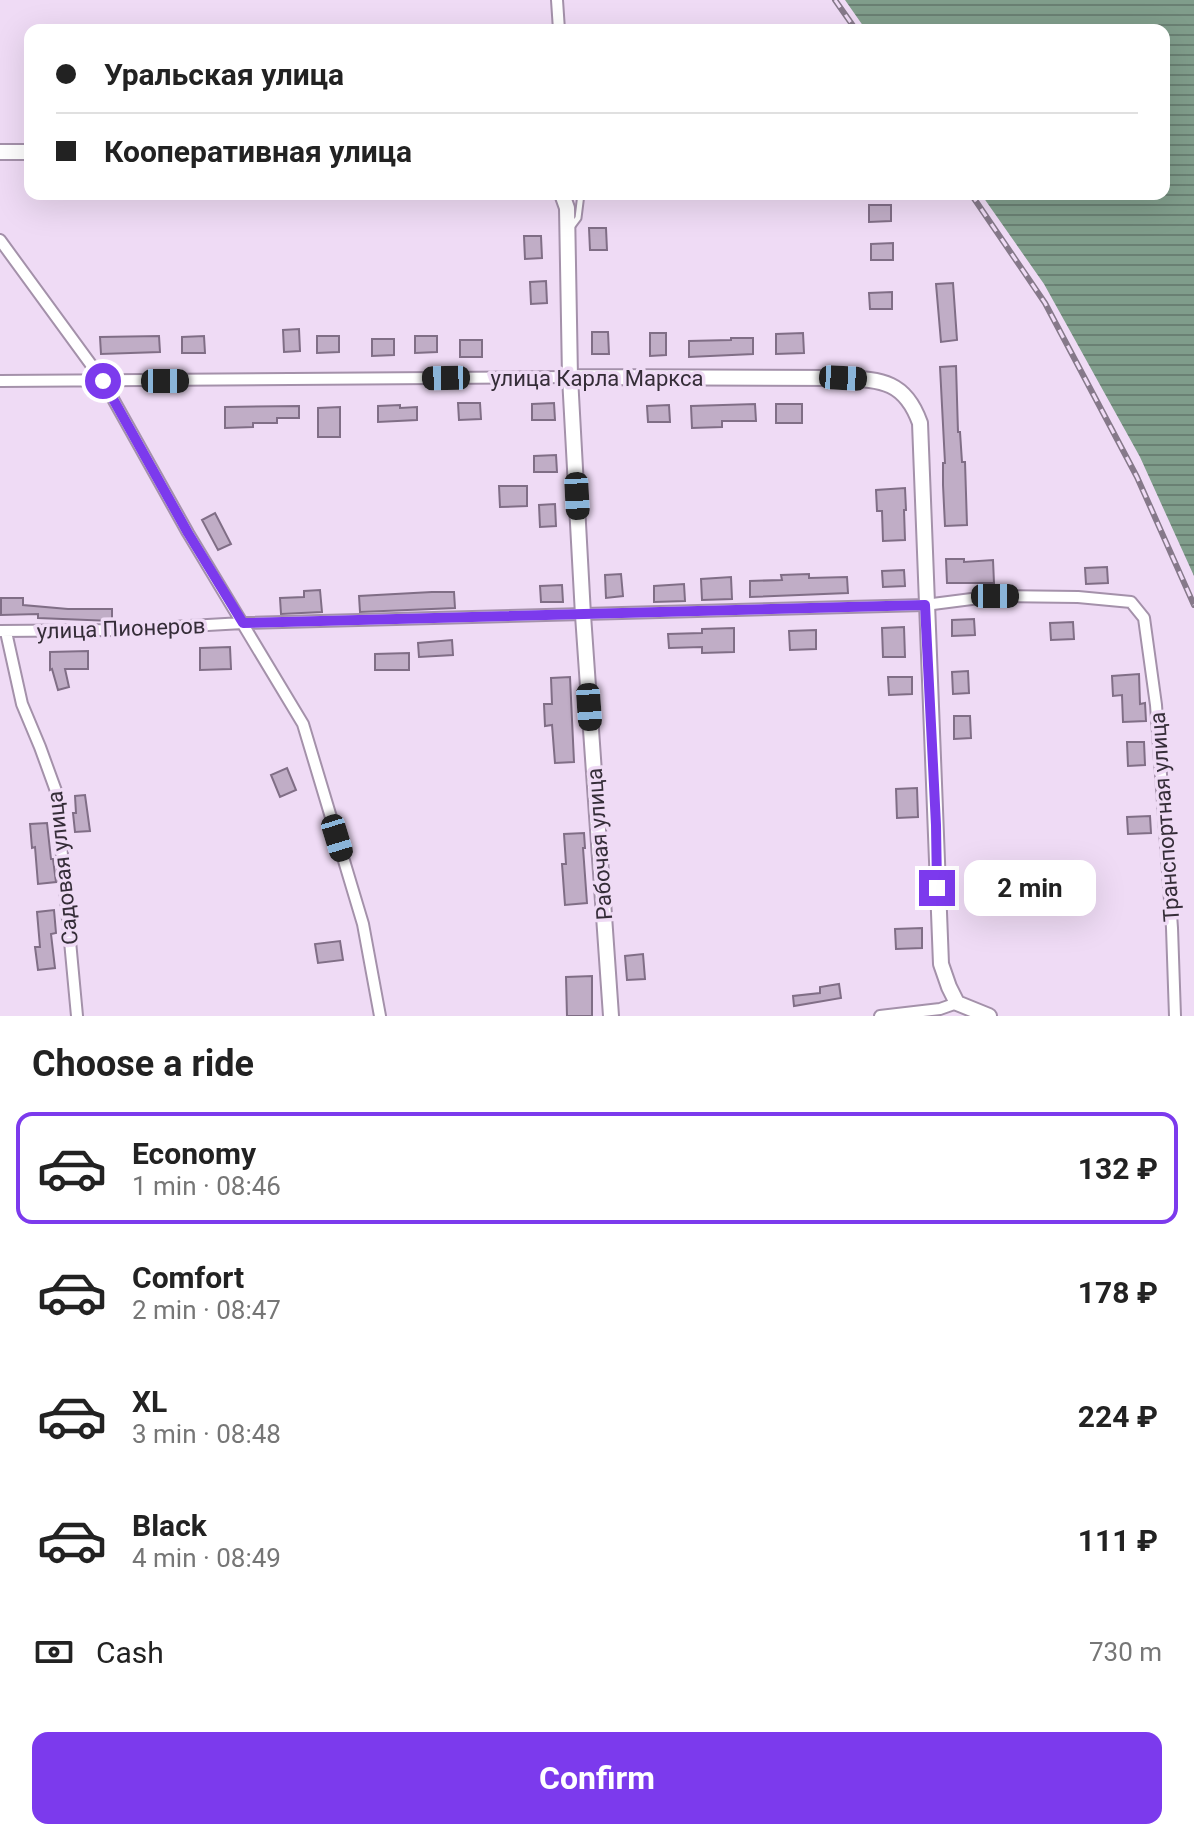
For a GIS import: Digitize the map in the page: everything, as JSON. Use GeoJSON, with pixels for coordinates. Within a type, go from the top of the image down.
{"type":"FeatureCollection","features":[{"type":"Feature","properties":{"kind":"main road"},"geometry":{"type":"LineString","coordinates":[[0,152],[24,152]]}},
{"type":"Feature","properties":{"kind":"main road","name":"Рабочая улица"},"geometry":{"type":"LineString","coordinates":[[564,200],[567,208],[570,377],[583,615],[611,1016]]}},
{"type":"Feature","properties":{"kind":"main road","name":"улица Карла Маркса"},"geometry":{"type":"LineString","coordinates":[[570,377],[843,378],[877,380],[891,385],[913,406],[920,423],[925,605]]}},
{"type":"Feature","properties":{"kind":"main road"},"geometry":{"type":"LineString","coordinates":[[925,605],[941,964],[955,1009],[989,1016]]}},
{"type":"Feature","properties":{"kind":"street"},"geometry":{"type":"LineString","coordinates":[[557,0],[559,24]]}},
{"type":"Feature","properties":{"kind":"street"},"geometry":{"type":"LineString","coordinates":[[0,240],[103,381],[188,533],[303,724],[363,924],[380,1016]]}},
{"type":"Feature","properties":{"kind":"street","name":"улица Карла Маркса"},"geometry":{"type":"LineString","coordinates":[[0,381],[570,377]]}},
{"type":"Feature","properties":{"kind":"street","name":"улица Пионеров"},"geometry":{"type":"LineString","coordinates":[[3,632],[925,605],[995,596],[1078,597],[1131,602],[1144,618]]}},
{"type":"Feature","properties":{"kind":"street","name":"Транспортная улица"},"geometry":{"type":"LineString","coordinates":[[1144,618],[1156,705],[1175,1016]]}},
{"type":"Feature","properties":{"kind":"street","name":"Садовая улица"},"geometry":{"type":"LineString","coordinates":[[3,632],[22,704],[56,791],[77,1016]]}},
{"type":"Feature","properties":{"kind":"street"},"geometry":{"type":"LineString","coordinates":[[880,1016],[955,1009]]}},
{"type":"Feature","properties":{"kind":"lane"},"geometry":{"type":"LineString","coordinates":[[568,231],[578,218],[580,200]]}},
{"type":"Feature","properties":{"kind":"shaded area"},"geometry":{"type":"Polygon","coordinates":[[[845,0],[1194,0],[1194,576],[1140,457],[1044,284],[985,200],[1170,200],[1170,24],[862,24],[845,0]]]}},
{"type":"Feature","properties":{"kind":"building"},"geometry":{"type":"Polygon","coordinates":[[[869,205],[891,205],[891,221],[869,222],[869,205]]]}},
{"type":"Feature","properties":{"kind":"building"},"geometry":{"type":"Polygon","coordinates":[[[589,228],[606,228],[607,250],[590,250],[589,228]]]}},
{"type":"Feature","properties":{"kind":"building"},"geometry":{"type":"Polygon","coordinates":[[[524,236],[541,236],[542,258],[525,259],[524,236]]]}},
{"type":"Feature","properties":{"kind":"building"},"geometry":{"type":"Polygon","coordinates":[[[893,243],[893,260],[871,260],[871,244],[893,243]]]}},
{"type":"Feature","properties":{"kind":"building"},"geometry":{"type":"Polygon","coordinates":[[[546,281],[547,303],[531,304],[530,282],[546,281]]]}},
{"type":"Feature","properties":{"kind":"building"},"geometry":{"type":"Polygon","coordinates":[[[953,283],[957,340],[941,342],[936,284],[953,283]]]}},
{"type":"Feature","properties":{"kind":"building"},"geometry":{"type":"Polygon","coordinates":[[[892,292],[892,309],[870,309],[869,293],[892,292]]]}},
{"type":"Feature","properties":{"kind":"building"},"geometry":{"type":"Polygon","coordinates":[[[299,329],[300,351],[284,352],[283,330],[299,329]]]}},
{"type":"Feature","properties":{"kind":"building"},"geometry":{"type":"Polygon","coordinates":[[[592,332],[608,332],[609,354],[592,354],[592,332]]]}},
{"type":"Feature","properties":{"kind":"building"},"geometry":{"type":"Polygon","coordinates":[[[650,333],[666,333],[666,355],[650,356],[650,333]]]}},
{"type":"Feature","properties":{"kind":"building"},"geometry":{"type":"Polygon","coordinates":[[[803,333],[804,353],[776,354],[776,334],[803,333]]]}},
{"type":"Feature","properties":{"kind":"building"},"geometry":{"type":"Polygon","coordinates":[[[159,336],[160,352],[101,354],[100,337],[159,336]]]}},
{"type":"Feature","properties":{"kind":"building"},"geometry":{"type":"Polygon","coordinates":[[[204,336],[205,353],[182,353],[182,337],[204,336]]]}},
{"type":"Feature","properties":{"kind":"building"},"geometry":{"type":"Polygon","coordinates":[[[317,336],[339,336],[339,352],[317,353],[317,336]]]}},
{"type":"Feature","properties":{"kind":"building"},"geometry":{"type":"Polygon","coordinates":[[[415,336],[437,336],[437,352],[415,353],[415,336]]]}},
{"type":"Feature","properties":{"kind":"building"},"geometry":{"type":"Polygon","coordinates":[[[753,338],[753,354],[689,357],[689,341],[753,338]]]}},
{"type":"Feature","properties":{"kind":"building"},"geometry":{"type":"Polygon","coordinates":[[[372,339],[394,339],[394,355],[372,356],[372,339]]]}},
{"type":"Feature","properties":{"kind":"building"},"geometry":{"type":"Polygon","coordinates":[[[460,340],[482,340],[482,357],[460,357],[460,340]]]}},
{"type":"Feature","properties":{"kind":"building"},"geometry":{"type":"Polygon","coordinates":[[[956,366],[958,432],[962,462],[965,462],[967,525],[945,526],[940,367],[956,366]]]}},
{"type":"Feature","properties":{"kind":"building"},"geometry":{"type":"Polygon","coordinates":[[[458,403],[480,403],[481,419],[459,420],[458,403]]]}},
{"type":"Feature","properties":{"kind":"building"},"geometry":{"type":"Polygon","coordinates":[[[554,403],[555,420],[532,420],[532,404],[554,403]]]}},
{"type":"Feature","properties":{"kind":"building"},"geometry":{"type":"Polygon","coordinates":[[[755,404],[756,421],[722,421],[722,427],[692,428],[691,406],[755,404]]]}},
{"type":"Feature","properties":{"kind":"building"},"geometry":{"type":"Polygon","coordinates":[[[776,404],[802,404],[802,423],[776,423],[776,404]]]}},
{"type":"Feature","properties":{"kind":"building"},"geometry":{"type":"Polygon","coordinates":[[[400,405],[400,408],[417,407],[417,420],[378,422],[378,406],[400,405]]]}},
{"type":"Feature","properties":{"kind":"building"},"geometry":{"type":"Polygon","coordinates":[[[669,405],[670,422],[648,422],[647,406],[669,405]]]}},
{"type":"Feature","properties":{"kind":"building"},"geometry":{"type":"Polygon","coordinates":[[[299,406],[299,418],[277,418],[277,423],[225,428],[225,407],[299,406]]]}},
{"type":"Feature","properties":{"kind":"building"},"geometry":{"type":"Polygon","coordinates":[[[340,407],[340,437],[318,437],[318,408],[340,407]]]}},
{"type":"Feature","properties":{"kind":"building"},"geometry":{"type":"Polygon","coordinates":[[[556,455],[557,472],[534,472],[534,456],[556,455]]]}},
{"type":"Feature","properties":{"kind":"building"},"geometry":{"type":"Polygon","coordinates":[[[499,486],[527,486],[527,506],[500,507],[499,486]]]}},
{"type":"Feature","properties":{"kind":"building"},"geometry":{"type":"Polygon","coordinates":[[[905,488],[905,540],[883,541],[882,511],[877,511],[876,490],[905,488]]]}},
{"type":"Feature","properties":{"kind":"building"},"geometry":{"type":"Polygon","coordinates":[[[555,504],[556,526],[540,527],[539,505],[555,504]]]}},
{"type":"Feature","properties":{"kind":"building"},"geometry":{"type":"Polygon","coordinates":[[[215,513],[231,544],[218,550],[202,520],[215,513]]]}},
{"type":"Feature","properties":{"kind":"building"},"geometry":{"type":"Polygon","coordinates":[[[946,559],[964,559],[964,562],[993,560],[994,583],[947,583],[946,559]]]}},
{"type":"Feature","properties":{"kind":"building"},"geometry":{"type":"Polygon","coordinates":[[[1107,567],[1108,583],[1086,584],[1085,568],[1107,567]]]}},
{"type":"Feature","properties":{"kind":"building"},"geometry":{"type":"Polygon","coordinates":[[[904,570],[905,586],[883,587],[882,571],[904,570]]]}},
{"type":"Feature","properties":{"kind":"building"},"geometry":{"type":"Polygon","coordinates":[[[621,574],[623,596],[606,598],[605,575],[621,574]]]}},
{"type":"Feature","properties":{"kind":"building"},"geometry":{"type":"Polygon","coordinates":[[[809,574],[809,578],[847,577],[848,593],[750,597],[750,581],[782,580],[781,575],[809,574]]]}},
{"type":"Feature","properties":{"kind":"building"},"geometry":{"type":"Polygon","coordinates":[[[731,577],[732,599],[702,600],[701,579],[731,577]]]}},
{"type":"Feature","properties":{"kind":"building"},"geometry":{"type":"Polygon","coordinates":[[[684,584],[685,601],[654,602],[654,586],[684,584]]]}},
{"type":"Feature","properties":{"kind":"building"},"geometry":{"type":"Polygon","coordinates":[[[562,585],[563,602],[541,602],[540,586],[562,585]]]}},
{"type":"Feature","properties":{"kind":"building"},"geometry":{"type":"Polygon","coordinates":[[[320,590],[322,612],[281,614],[280,598],[304,597],[304,591],[320,590]]]}},
{"type":"Feature","properties":{"kind":"building"},"geometry":{"type":"Polygon","coordinates":[[[454,592],[455,608],[360,612],[359,596],[454,592]]]}},
{"type":"Feature","properties":{"kind":"building"},"geometry":{"type":"Polygon","coordinates":[[[1,598],[23,598],[23,605],[112,609],[112,621],[38,618],[38,614],[1,615],[1,598]]]}},
{"type":"Feature","properties":{"kind":"building"},"geometry":{"type":"Polygon","coordinates":[[[974,619],[975,635],[952,636],[952,620],[974,619]]]}},
{"type":"Feature","properties":{"kind":"building"},"geometry":{"type":"Polygon","coordinates":[[[1073,622],[1074,639],[1051,640],[1050,623],[1073,622]]]}},
{"type":"Feature","properties":{"kind":"building"},"geometry":{"type":"Polygon","coordinates":[[[904,627],[905,657],[883,657],[882,628],[904,627]]]}},
{"type":"Feature","properties":{"kind":"building"},"geometry":{"type":"Polygon","coordinates":[[[734,628],[734,652],[702,653],[702,647],[669,648],[668,634],[734,628]]]}},
{"type":"Feature","properties":{"kind":"building"},"geometry":{"type":"Polygon","coordinates":[[[816,630],[816,649],[790,650],[789,631],[816,630]]]}},
{"type":"Feature","properties":{"kind":"building"},"geometry":{"type":"Polygon","coordinates":[[[452,640],[453,655],[419,657],[418,643],[452,640]]]}},
{"type":"Feature","properties":{"kind":"building"},"geometry":{"type":"Polygon","coordinates":[[[230,647],[231,669],[200,670],[200,648],[230,647]]]}},
{"type":"Feature","properties":{"kind":"building"},"geometry":{"type":"Polygon","coordinates":[[[88,651],[88,669],[65,669],[69,687],[58,690],[50,670],[50,652],[88,651]]]}},
{"type":"Feature","properties":{"kind":"building"},"geometry":{"type":"Polygon","coordinates":[[[409,653],[409,670],[375,670],[375,654],[409,653]]]}},
{"type":"Feature","properties":{"kind":"building"},"geometry":{"type":"Polygon","coordinates":[[[968,671],[969,693],[953,694],[952,672],[968,671]]]}},
{"type":"Feature","properties":{"kind":"building"},"geometry":{"type":"Polygon","coordinates":[[[1139,674],[1140,704],[1145,703],[1146,721],[1123,722],[1122,695],[1113,696],[1112,676],[1139,674]]]}},
{"type":"Feature","properties":{"kind":"building"},"geometry":{"type":"Polygon","coordinates":[[[570,677],[574,762],[555,763],[552,725],[545,726],[544,704],[552,704],[551,678],[570,677]]]}},
{"type":"Feature","properties":{"kind":"building"},"geometry":{"type":"Polygon","coordinates":[[[888,677],[912,677],[912,694],[889,695],[888,677]]]}},
{"type":"Feature","properties":{"kind":"building"},"geometry":{"type":"Polygon","coordinates":[[[954,716],[970,716],[971,738],[954,739],[954,716]]]}},
{"type":"Feature","properties":{"kind":"building"},"geometry":{"type":"Polygon","coordinates":[[[1127,742],[1144,742],[1145,765],[1128,766],[1127,742]]]}},
{"type":"Feature","properties":{"kind":"building"},"geometry":{"type":"Polygon","coordinates":[[[287,768],[296,790],[280,797],[271,775],[287,768]]]}},
{"type":"Feature","properties":{"kind":"building"},"geometry":{"type":"Polygon","coordinates":[[[917,788],[918,817],[897,818],[896,789],[917,788]]]}},
{"type":"Feature","properties":{"kind":"building"},"geometry":{"type":"Polygon","coordinates":[[[85,795],[90,831],[75,832],[75,796],[85,795]]]}},
{"type":"Feature","properties":{"kind":"building"},"geometry":{"type":"Polygon","coordinates":[[[1150,816],[1151,833],[1128,834],[1127,817],[1150,816]]]}},
{"type":"Feature","properties":{"kind":"building"},"geometry":{"type":"Polygon","coordinates":[[[47,823],[56,882],[38,884],[30,824],[47,823]]]}},
{"type":"Feature","properties":{"kind":"building"},"geometry":{"type":"Polygon","coordinates":[[[584,833],[587,903],[565,905],[562,864],[566,864],[564,834],[584,833]]]}},
{"type":"Feature","properties":{"kind":"building"},"geometry":{"type":"Polygon","coordinates":[[[54,910],[56,933],[51,934],[55,968],[38,970],[35,947],[40,947],[37,912],[54,910]]]}},
{"type":"Feature","properties":{"kind":"building"},"geometry":{"type":"Polygon","coordinates":[[[922,928],[922,948],[896,949],[895,929],[922,928]]]}},
{"type":"Feature","properties":{"kind":"building"},"geometry":{"type":"Polygon","coordinates":[[[340,941],[343,960],[318,963],[315,944],[340,941]]]}},
{"type":"Feature","properties":{"kind":"building"},"geometry":{"type":"Polygon","coordinates":[[[643,954],[645,979],[627,980],[625,956],[643,954]]]}},
{"type":"Feature","properties":{"kind":"building"},"geometry":{"type":"Polygon","coordinates":[[[592,976],[592,1016],[567,1016],[566,977],[592,976]]]}},
{"type":"Feature","properties":{"kind":"building"},"geometry":{"type":"Polygon","coordinates":[[[839,984],[841,998],[794,1006],[793,996],[820,993],[820,987],[839,984]]]}},
{"type":"Feature","properties":{"kind":"railway"},"geometry":{"type":"LineString","coordinates":[[835,0],[852,24]]}},
{"type":"Feature","properties":{"kind":"railway"},"geometry":{"type":"LineString","coordinates":[[975,200],[1045,303],[1137,477],[1194,605]]}},
{"type":"Feature","properties":{"kind":"route"},"geometry":{"type":"LineString","coordinates":[[103,381],[188,533],[243,623],[925,605],[937,888]]}}]}
